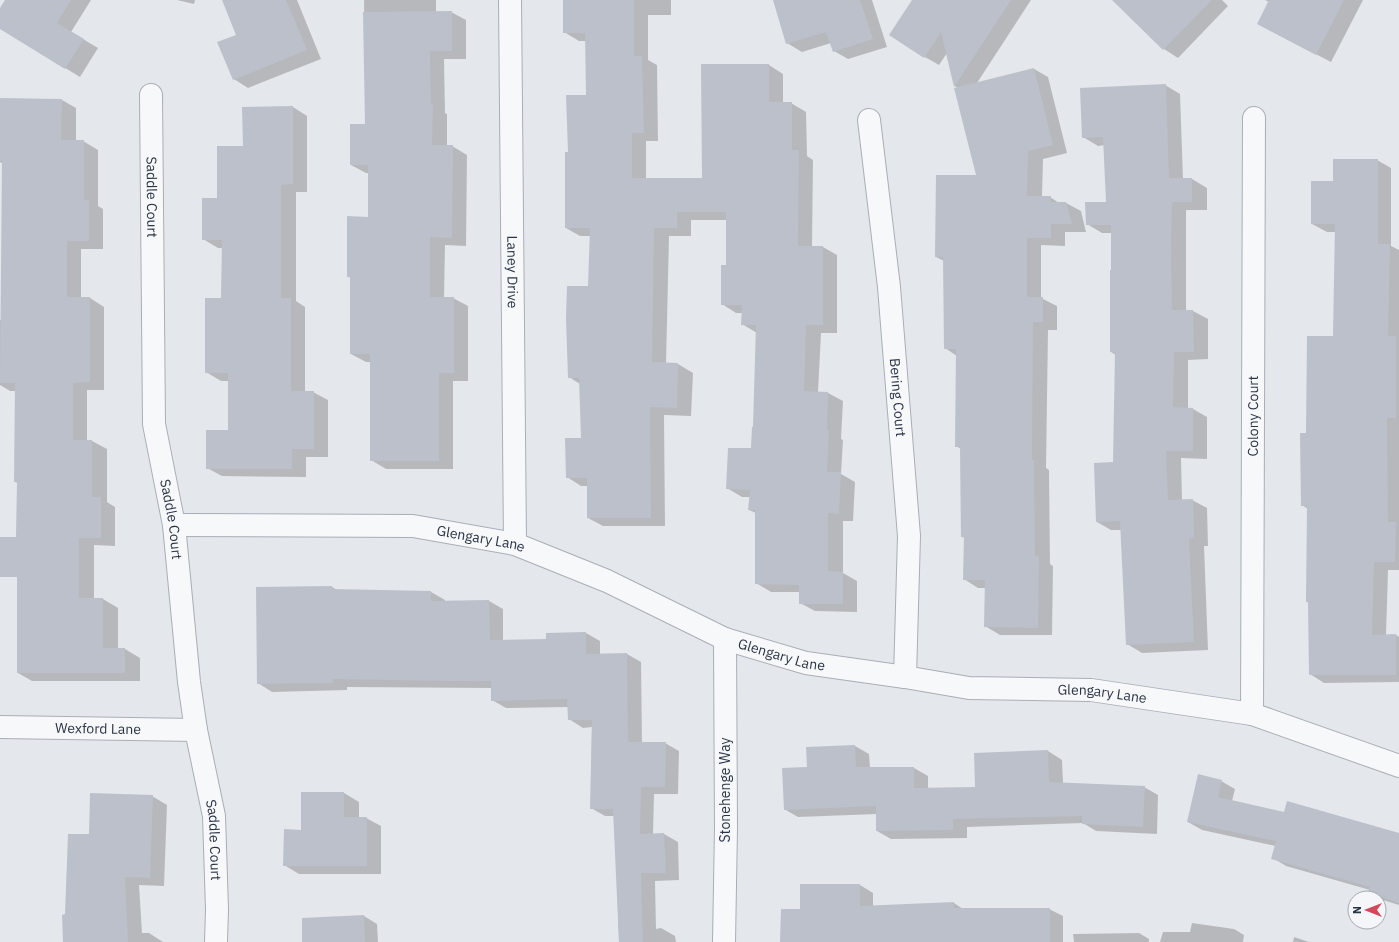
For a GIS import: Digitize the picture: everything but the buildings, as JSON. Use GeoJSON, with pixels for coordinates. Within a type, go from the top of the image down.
{"type":"FeatureCollection","features":[{"type":"Feature","properties":{"kind":"street","name":"Laney Drive"},"geometry":{"type":"LineString","coordinates":[[510,0],[516,544]]}},
{"type":"Feature","properties":{"kind":"street","name":"Saddle Court"},"geometry":{"type":"LineString","coordinates":[[151,95],[154,424],[174,525],[189,682],[196,730],[214,816],[217,909],[216,942]]}},
{"type":"Feature","properties":{"kind":"street","name":"Colony Court"},"geometry":{"type":"LineString","coordinates":[[1252,714],[1254,118]]}},
{"type":"Feature","properties":{"kind":"street","name":"Bering Court"},"geometry":{"type":"LineString","coordinates":[[868,120],[889,287],[909,536],[905,677]]}},
{"type":"Feature","properties":{"kind":"street","name":"Glengary Lane"},"geometry":{"type":"LineString","coordinates":[[174,525],[413,526],[516,544],[607,581],[725,639],[806,663],[905,677],[968,688],[1091,690],[1252,714],[1399,766]]}},
{"type":"Feature","properties":{"kind":"street","name":"Stonehenge Way"},"geometry":{"type":"LineString","coordinates":[[724,942],[726,828],[725,639]]}},
{"type":"Feature","properties":{"kind":"street","name":"Wexford Lane"},"geometry":{"type":"LineString","coordinates":[[0,727],[196,730]]}}]}
